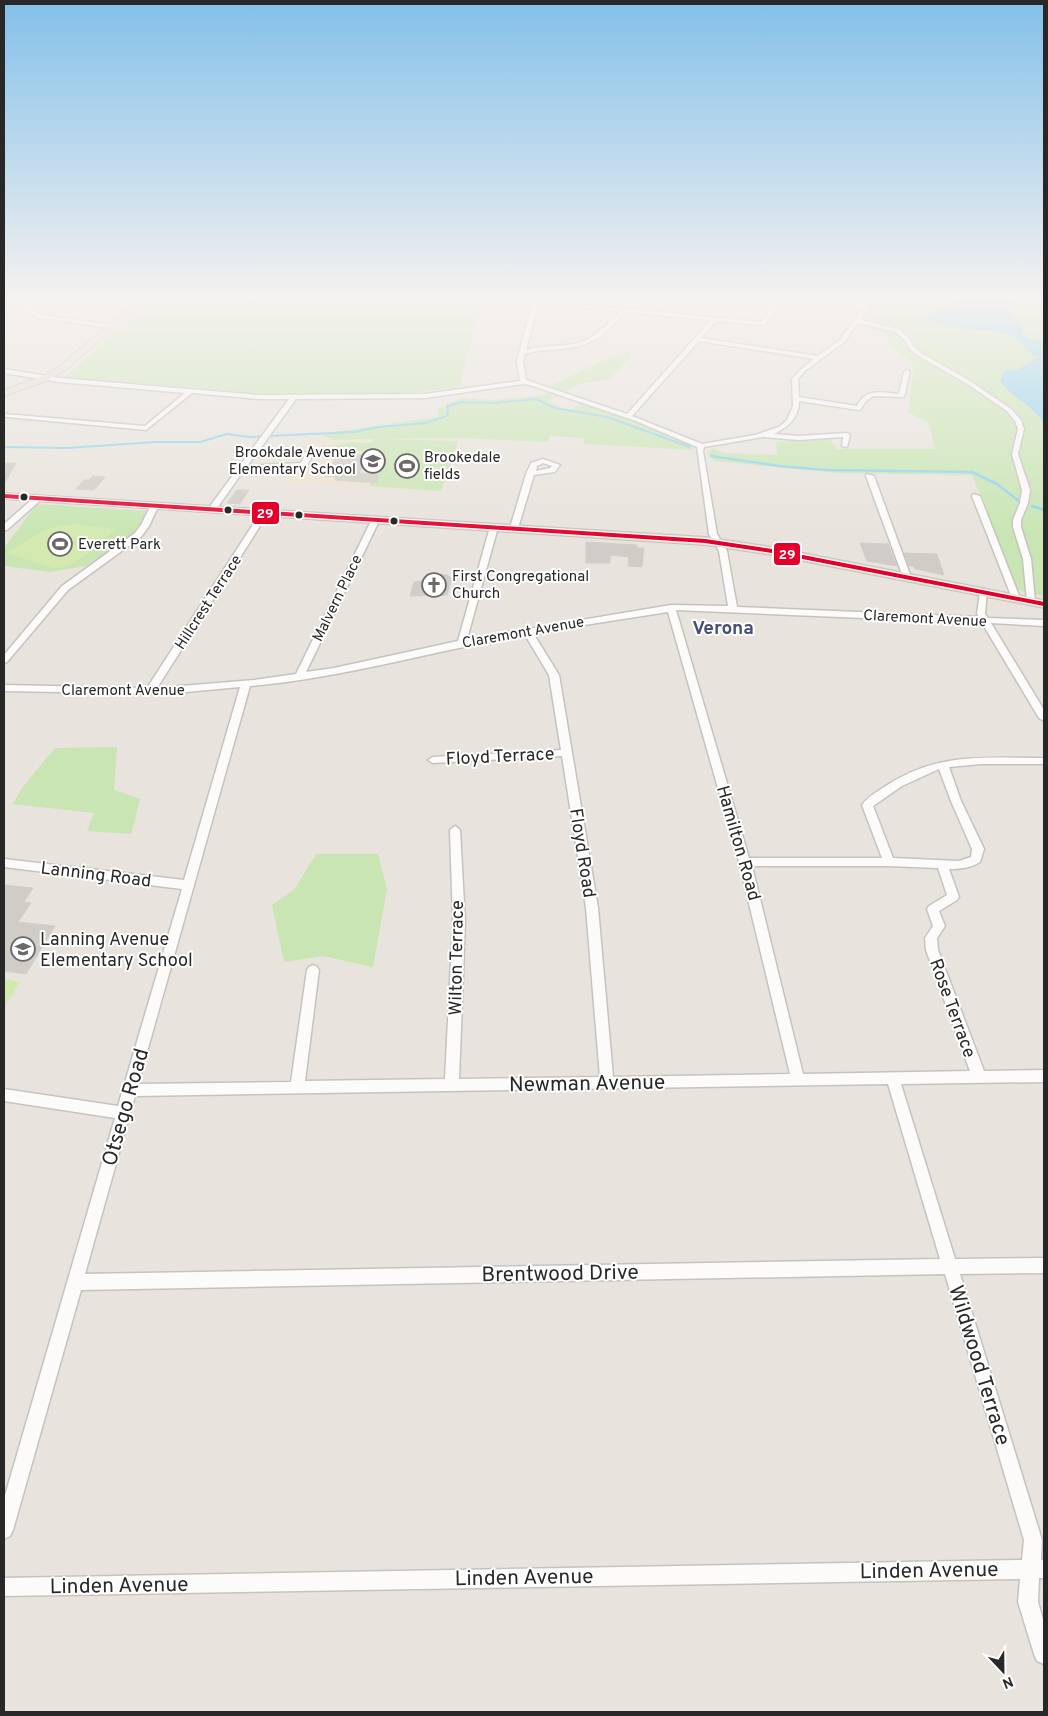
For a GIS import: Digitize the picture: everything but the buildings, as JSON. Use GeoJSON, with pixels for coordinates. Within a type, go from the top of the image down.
{"type":"FeatureCollection","features":[{"type":"Feature","properties":{"kind":"main road"},"geometry":{"type":"LineString","coordinates":[[4,393],[40,380]]}},
{"type":"Feature","properties":{"kind":"main road"},"geometry":{"type":"LineString","coordinates":[[4,496],[718,542],[1038,602]]}},
{"type":"Feature","properties":{"kind":"street"},"geometry":{"type":"LineString","coordinates":[[69,380],[293,398],[425,396],[522,381],[629,415],[690,439],[701,446],[725,440],[763,435],[779,430],[791,421],[796,409],[795,380]]}},
{"type":"Feature","properties":{"kind":"street"},"geometry":{"type":"LineString","coordinates":[[629,415],[661,380]]}},
{"type":"Feature","properties":{"kind":"street"},"geometry":{"type":"LineString","coordinates":[[796,399],[859,408],[862,399],[866,396],[875,394],[902,396],[905,380]]}},
{"type":"Feature","properties":{"kind":"street"},"geometry":{"type":"LineString","coordinates":[[965,380],[1009,410],[1018,420],[1021,430],[1015,454],[1026,490],[1024,503],[1017,520],[1017,527],[1038,602]]}},
{"type":"Feature","properties":{"kind":"street"},"geometry":{"type":"LineString","coordinates":[[7,415],[146,428],[191,391]]}},
{"type":"Feature","properties":{"kind":"street"},"geometry":{"type":"LineString","coordinates":[[212,509],[293,398]]}},
{"type":"Feature","properties":{"kind":"street"},"geometry":{"type":"LineString","coordinates":[[763,435],[799,438],[847,435],[845,446]]}},
{"type":"Feature","properties":{"kind":"street"},"geometry":{"type":"LineString","coordinates":[[701,446],[700,450],[713,534],[723,551],[733,608]]}},
{"type":"Feature","properties":{"kind":"street"},"geometry":{"type":"LineString","coordinates":[[242,468],[303,465],[308,456],[300,452],[252,455]]}},
{"type":"Feature","properties":{"kind":"street"},"geometry":{"type":"LineString","coordinates":[[514,528],[530,474]]}},
{"type":"Feature","properties":{"kind":"street"},"geometry":{"type":"LineString","coordinates":[[870,476],[907,577]]}},
{"type":"Feature","properties":{"kind":"street"},"geometry":{"type":"LineString","coordinates":[[976,496],[1016,598]]}},
{"type":"Feature","properties":{"kind":"street"},"geometry":{"type":"LineString","coordinates":[[4,528],[38,498]]}},
{"type":"Feature","properties":{"kind":"street"},"geometry":{"type":"LineString","coordinates":[[4,660],[65,588],[138,535],[145,526],[155,505]]}},
{"type":"Feature","properties":{"kind":"street","name":"Hillcrest Terrace"},"geometry":{"type":"LineString","coordinates":[[150,691],[265,512]]}},
{"type":"Feature","properties":{"kind":"street","name":"Malvern Place"},"geometry":{"type":"LineString","coordinates":[[299,677],[376,519]]}},
{"type":"Feature","properties":{"kind":"street"},"geometry":{"type":"LineString","coordinates":[[462,643],[494,527]]}},
{"type":"Feature","properties":{"kind":"street"},"geometry":{"type":"LineString","coordinates":[[984,592],[980,614],[1044,718]]}},
{"type":"Feature","properties":{"kind":"street","name":"Claremont Avenue"},"geometry":{"type":"LineString","coordinates":[[4,688],[150,691],[246,684],[299,677],[527,631],[671,608],[733,608],[1044,623]]}},
{"type":"Feature","properties":{"kind":"street","name":"Hamilton Road"},"geometry":{"type":"LineString","coordinates":[[671,608],[745,862],[798,1080]]}},
{"type":"Feature","properties":{"kind":"street","name":"Floyd Road"},"geometry":{"type":"LineString","coordinates":[[527,631],[554,675],[592,908],[606,1083]]}},
{"type":"Feature","properties":{"kind":"street","name":"Otsego Road"},"geometry":{"type":"LineString","coordinates":[[4,1530],[246,684]]}},
{"type":"Feature","properties":{"kind":"street","name":"Floyd Terrace"},"geometry":{"type":"LineString","coordinates":[[433,760],[566,753]]}},
{"type":"Feature","properties":{"kind":"street"},"geometry":{"type":"LineString","coordinates":[[890,862],[866,805],[897,784],[943,765],[958,762],[1044,761]]}},
{"type":"Feature","properties":{"kind":"street"},"geometry":{"type":"LineString","coordinates":[[745,862],[969,864],[976,859],[979,852],[956,801],[943,765]]}},
{"type":"Feature","properties":{"kind":"street","name":"Wilton Terrace"},"geometry":{"type":"LineString","coordinates":[[452,1085],[459,922],[455,830]]}},
{"type":"Feature","properties":{"kind":"street","name":"Lanning Road"},"geometry":{"type":"LineString","coordinates":[[4,863],[188,884]]}},
{"type":"Feature","properties":{"kind":"street","name":"Rose Terrace"},"geometry":{"type":"LineString","coordinates":[[942,864],[954,897],[933,909],[939,926],[931,938],[932,950],[979,1078]]}},
{"type":"Feature","properties":{"kind":"street"},"geometry":{"type":"LineString","coordinates":[[297,1087],[313,970]]}},
{"type":"Feature","properties":{"kind":"street","name":"Newman Avenue"},"geometry":{"type":"LineString","coordinates":[[130,1090],[1044,1076]]}},
{"type":"Feature","properties":{"kind":"street","name":"Wildwood Terrace"},"geometry":{"type":"LineString","coordinates":[[893,1079],[1033,1540],[1038,1569],[1028,1602],[1044,1654]]}},
{"type":"Feature","properties":{"kind":"street"},"geometry":{"type":"LineString","coordinates":[[4,1095],[123,1113]]}},
{"type":"Feature","properties":{"kind":"street","name":"Brentwood Drive"},"geometry":{"type":"LineString","coordinates":[[75,1282],[1044,1265]]}},
{"type":"Feature","properties":{"kind":"street","name":"Linden Avenue"},"geometry":{"type":"LineString","coordinates":[[4,1587],[1038,1569]]}},
{"type":"Feature","properties":{"kind":"shaded area","name":"Brookdale Avenue Elementary School"},"geometry":{"type":"Polygon","coordinates":[[[310,439],[458,441],[441,491],[281,482],[310,439]]]}},
{"type":"Feature","properties":{"kind":"green space"},"geometry":{"type":"Polygon","coordinates":[[[101,380],[461,380],[459,387],[412,393],[265,394],[101,380]]]}},
{"type":"Feature","properties":{"kind":"green space"},"geometry":{"type":"Polygon","coordinates":[[[563,380],[604,380],[580,384],[547,402],[569,410],[584,403],[687,441],[693,450],[584,444],[584,438],[549,436],[548,442],[458,438],[377,439],[458,441],[441,491],[369,486],[381,461],[366,460],[373,452],[334,449],[337,445],[347,442],[371,443],[373,439],[334,440],[319,434],[438,417],[439,408],[463,398],[494,400],[545,395],[555,384],[563,380]]]}},
{"type":"Feature","properties":{"kind":"green space"},"geometry":{"type":"Polygon","coordinates":[[[912,380],[1017,380],[1021,402],[1037,413],[1044,423],[1044,596],[1018,590],[972,475],[836,473],[715,461],[708,453],[712,448],[723,453],[777,455],[776,442],[829,438],[837,449],[935,449],[929,423],[908,412],[912,380]]]}},
{"type":"Feature","properties":{"kind":"green space"},"geometry":{"type":"Polygon","coordinates":[[[37,504],[146,511],[138,528],[129,538],[86,566],[50,572],[4,566],[4,548],[37,504]]]}},
{"type":"Feature","properties":{"kind":"green space","name":"Everett Park"},"geometry":{"type":"Polygon","coordinates":[[[71,524],[116,529],[79,560],[62,567],[53,568],[7,553],[48,528],[71,524]]]}},
{"type":"Feature","properties":{"kind":"green space"},"geometry":{"type":"Polygon","coordinates":[[[117,747],[114,790],[140,799],[131,834],[87,831],[94,813],[13,804],[22,788],[55,748],[117,747]]]}},
{"type":"Feature","properties":{"kind":"green space"},"geometry":{"type":"Polygon","coordinates":[[[316,854],[378,854],[387,889],[373,967],[323,956],[284,962],[272,905],[294,890],[316,854]]]}},
{"type":"Feature","properties":{"kind":"green space"},"geometry":{"type":"Polygon","coordinates":[[[4,979],[20,982],[4,1008],[4,979]]]}},
{"type":"Feature","properties":{"kind":"water"},"geometry":{"type":"Polygon","coordinates":[[[1044,380],[1044,423],[1034,411],[1010,392],[1000,381],[1044,380]]]}},
{"type":"Feature","properties":{"kind":"waterway"},"geometry":{"type":"LineString","coordinates":[[4,447],[67,448],[156,442],[200,442],[227,434],[249,437],[354,432],[379,427],[425,423],[447,416],[448,406],[462,402],[496,403],[536,399],[555,408],[607,417],[690,447]]}},
{"type":"Feature","properties":{"kind":"waterway"},"geometry":{"type":"LineString","coordinates":[[711,456],[779,466],[827,470],[972,472],[997,484],[1019,501]]}},
{"type":"Feature","properties":{"kind":"waterway"},"geometry":{"type":"LineString","coordinates":[[1032,506],[1044,510]]}},
{"type":"Feature","properties":{"kind":"transit line","name":"29"},"geometry":{"type":"LineString","coordinates":[[4,496],[705,541],[772,551],[1044,604]]}},
{"type":"Feature","properties":{"kind":"place","name":"Brookdale Avenue Elementary School"},"geometry":{"type":"Point","coordinates":[373,461]}},
{"type":"Feature","properties":{"kind":"place","name":"Brookedale fields"},"geometry":{"type":"Point","coordinates":[407,466]}},
{"type":"Feature","properties":{"kind":"place","name":"Everett Park"},"geometry":{"type":"Point","coordinates":[60,544]}},
{"type":"Feature","properties":{"kind":"place","name":"First Congregational Church"},"geometry":{"type":"Point","coordinates":[434,585]}},
{"type":"Feature","properties":{"kind":"place","name":"Lanning Avenue Elementary School"},"geometry":{"type":"Point","coordinates":[23,949]}},
{"type":"Feature","properties":{"kind":"district","name":"Verona"},"geometry":{"type":"Point","coordinates":[723,627]}}]}
